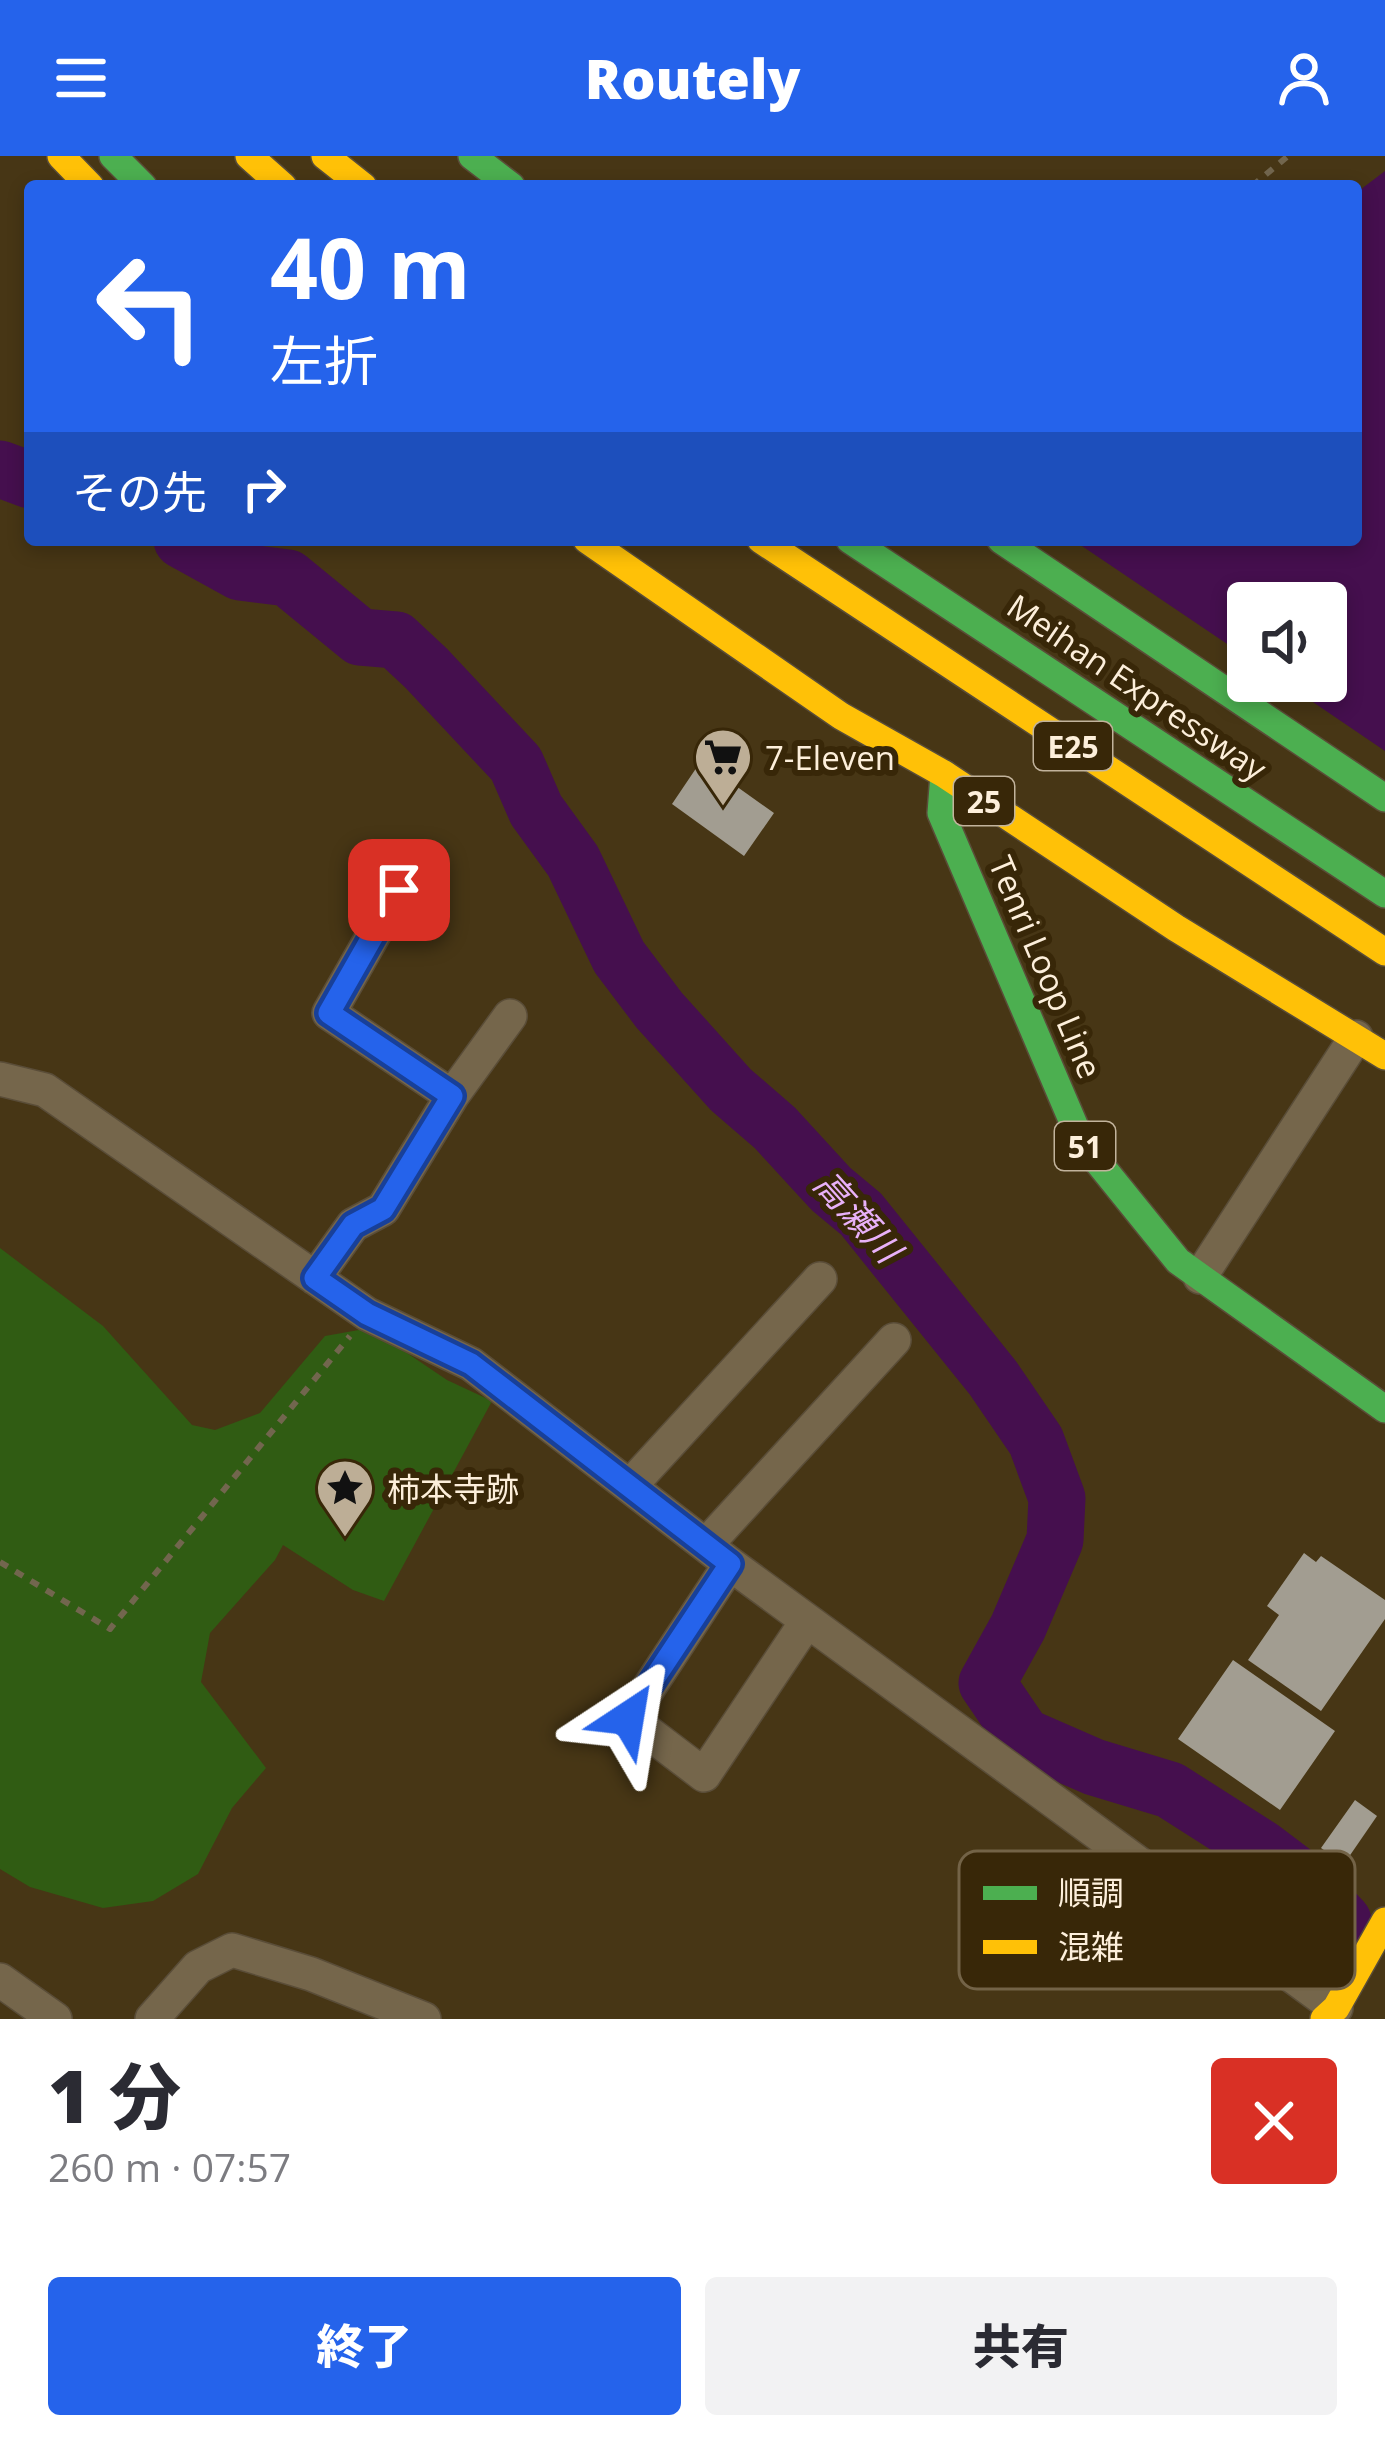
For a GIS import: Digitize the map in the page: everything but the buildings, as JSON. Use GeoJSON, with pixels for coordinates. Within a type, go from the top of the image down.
{"type":"FeatureCollection","features":[{"type":"Feature","properties":{"kind":"main road"},"geometry":{"type":"LineString","coordinates":[[61,156],[84,180]]}},
{"type":"Feature","properties":{"kind":"main road"},"geometry":{"type":"LineString","coordinates":[[113,156],[137,180]]}},
{"type":"Feature","properties":{"kind":"main road"},"geometry":{"type":"LineString","coordinates":[[249,156],[276,180]]}},
{"type":"Feature","properties":{"kind":"main road"},"geometry":{"type":"LineString","coordinates":[[325,156],[355,180]]}},
{"type":"Feature","properties":{"kind":"main road"},"geometry":{"type":"LineString","coordinates":[[472,156],[503,180]]}},
{"type":"Feature","properties":{"kind":"main road","name":"25"},"geometry":{"type":"LineString","coordinates":[[595,546],[841,716],[944,774],[1176,928],[1385,1056]]}},
{"type":"Feature","properties":{"kind":"main road","name":"E25"},"geometry":{"type":"LineString","coordinates":[[770,546],[1385,952]]}},
{"type":"Feature","properties":{"kind":"main road","name":"Meihan Expressway"},"geometry":{"type":"LineString","coordinates":[[859,546],[1385,894]]}},
{"type":"Feature","properties":{"kind":"main road"},"geometry":{"type":"LineString","coordinates":[[1010,546],[1385,798]]}},
{"type":"Feature","properties":{"kind":"main road","name":"Tenri Loop Line"},"geometry":{"type":"LineString","coordinates":[[944,774],[941,813],[1081,1141],[1178,1261],[1385,1409]]}},
{"type":"Feature","properties":{"kind":"main road"},"geometry":{"type":"LineString","coordinates":[[1355,1971],[1385,1921]]}},
{"type":"Feature","properties":{"kind":"street"},"geometry":{"type":"LineString","coordinates":[[399,890],[329,1013],[452,1096]]}},
{"type":"Feature","properties":{"kind":"street"},"geometry":{"type":"LineString","coordinates":[[315,1278],[353,1225],[383,1209],[452,1096],[510,1016]]}},
{"type":"Feature","properties":{"kind":"street"},"geometry":{"type":"LineString","coordinates":[[1200,1276],[1356,1037]]}},
{"type":"Feature","properties":{"kind":"street"},"geometry":{"type":"LineString","coordinates":[[0,1079],[45,1090],[367,1314],[471,1364],[1114,1851]]}},
{"type":"Feature","properties":{"kind":"street"},"geometry":{"type":"LineString","coordinates":[[630,1486],[820,1279]]}},
{"type":"Feature","properties":{"kind":"street"},"geometry":{"type":"LineString","coordinates":[[807,1621],[704,1775],[628,1718],[718,1554],[894,1340]]}},
{"type":"Feature","properties":{"kind":"street"},"geometry":{"type":"LineString","coordinates":[[152,2019],[198,1967],[232,1950],[311,1974],[424,2019]]}},
{"type":"Feature","properties":{"kind":"street"},"geometry":{"type":"LineString","coordinates":[[0,1980],[55,2019]]}},
{"type":"Feature","properties":{"kind":"street"},"geometry":{"type":"LineString","coordinates":[[1298,1989],[1330,2013]]}},
{"type":"Feature","properties":{"kind":"path"},"geometry":{"type":"LineString","coordinates":[[1259,180],[1288,156]]}},
{"type":"Feature","properties":{"kind":"path"},"geometry":{"type":"LineString","coordinates":[[0,1562],[110,1629],[367,1314]]}},
{"type":"Feature","properties":{"kind":"green space"},"geometry":{"type":"Polygon","coordinates":[[[0,1248],[103,1326],[192,1425],[215,1430],[260,1413],[325,1336],[370,1328],[447,1380],[492,1401],[384,1601],[353,1590],[283,1545],[210,1633],[201,1682],[266,1768],[232,1808],[198,1874],[153,1901],[103,1908],[30,1887],[0,1869],[0,1248]]]}},
{"type":"Feature","properties":{"kind":"shaded area"},"geometry":{"type":"Polygon","coordinates":[[[1385,171],[1385,751],[1313,702],[1347,702],[1347,582],[1227,582],[1227,644],[1082,546],[1362,546],[1362,188],[1385,171]]]}},
{"type":"Feature","properties":{"kind":"waterway","name":"高瀬川"},"geometry":{"type":"LineString","coordinates":[[0,469],[24,478]]}},
{"type":"Feature","properties":{"kind":"waterway","name":"高瀬川"},"geometry":{"type":"LineString","coordinates":[[193,546],[240,572],[288,578],[360,637],[396,640],[426,668],[516,764],[536,810],[573,861],[619,957],[659,1010],[731,1090],[861,1214],[993,1378],[1036,1441],[1057,1498],[1055,1540],[1018,1627],[987,1683],[1023,1736],[1094,1767],[1170,1790],[1265,1851]]}},
{"type":"Feature","properties":{"kind":"traffic: fast"},"geometry":{"type":"LineString","coordinates":[[113,156],[137,180]]}},
{"type":"Feature","properties":{"kind":"traffic: fast"},"geometry":{"type":"LineString","coordinates":[[472,156],[503,180]]}},
{"type":"Feature","properties":{"kind":"traffic: fast"},"geometry":{"type":"LineString","coordinates":[[859,546],[1385,894]]}},
{"type":"Feature","properties":{"kind":"traffic: fast"},"geometry":{"type":"LineString","coordinates":[[1010,546],[1385,798]]}},
{"type":"Feature","properties":{"kind":"traffic: fast"},"geometry":{"type":"LineString","coordinates":[[944,774],[941,813],[1081,1141],[1178,1261],[1385,1409]]}},
{"type":"Feature","properties":{"kind":"traffic: slow"},"geometry":{"type":"LineString","coordinates":[[61,156],[84,180]]}},
{"type":"Feature","properties":{"kind":"traffic: slow"},"geometry":{"type":"LineString","coordinates":[[249,156],[276,180]]}},
{"type":"Feature","properties":{"kind":"traffic: slow"},"geometry":{"type":"LineString","coordinates":[[325,156],[355,180]]}},
{"type":"Feature","properties":{"kind":"traffic: slow"},"geometry":{"type":"LineString","coordinates":[[596,546],[841,716],[944,774],[1176,928],[1385,1056]]}},
{"type":"Feature","properties":{"kind":"traffic: slow"},"geometry":{"type":"LineString","coordinates":[[770,546],[1385,952]]}},
{"type":"Feature","properties":{"kind":"traffic: slow"},"geometry":{"type":"LineString","coordinates":[[1355,1974],[1385,1921]]}},
{"type":"Feature","properties":{"kind":"traffic: slow"},"geometry":{"type":"LineString","coordinates":[[1324,2019],[1347,1989]]}},
{"type":"Feature","properties":{"kind":"place","name":"7-Eleven"},"geometry":{"type":"Point","coordinates":[723,808]}},
{"type":"Feature","properties":{"kind":"place","name":"柿本寺跡"},"geometry":{"type":"Point","coordinates":[345,1539]}},
{"type":"Feature","properties":{"kind":"route"},"geometry":{"type":"LineString","coordinates":[[399,890],[329,1013],[452,1096],[383,1209],[353,1225],[315,1278],[367,1314],[471,1364],[730,1564],[628,1718]]}}]}
